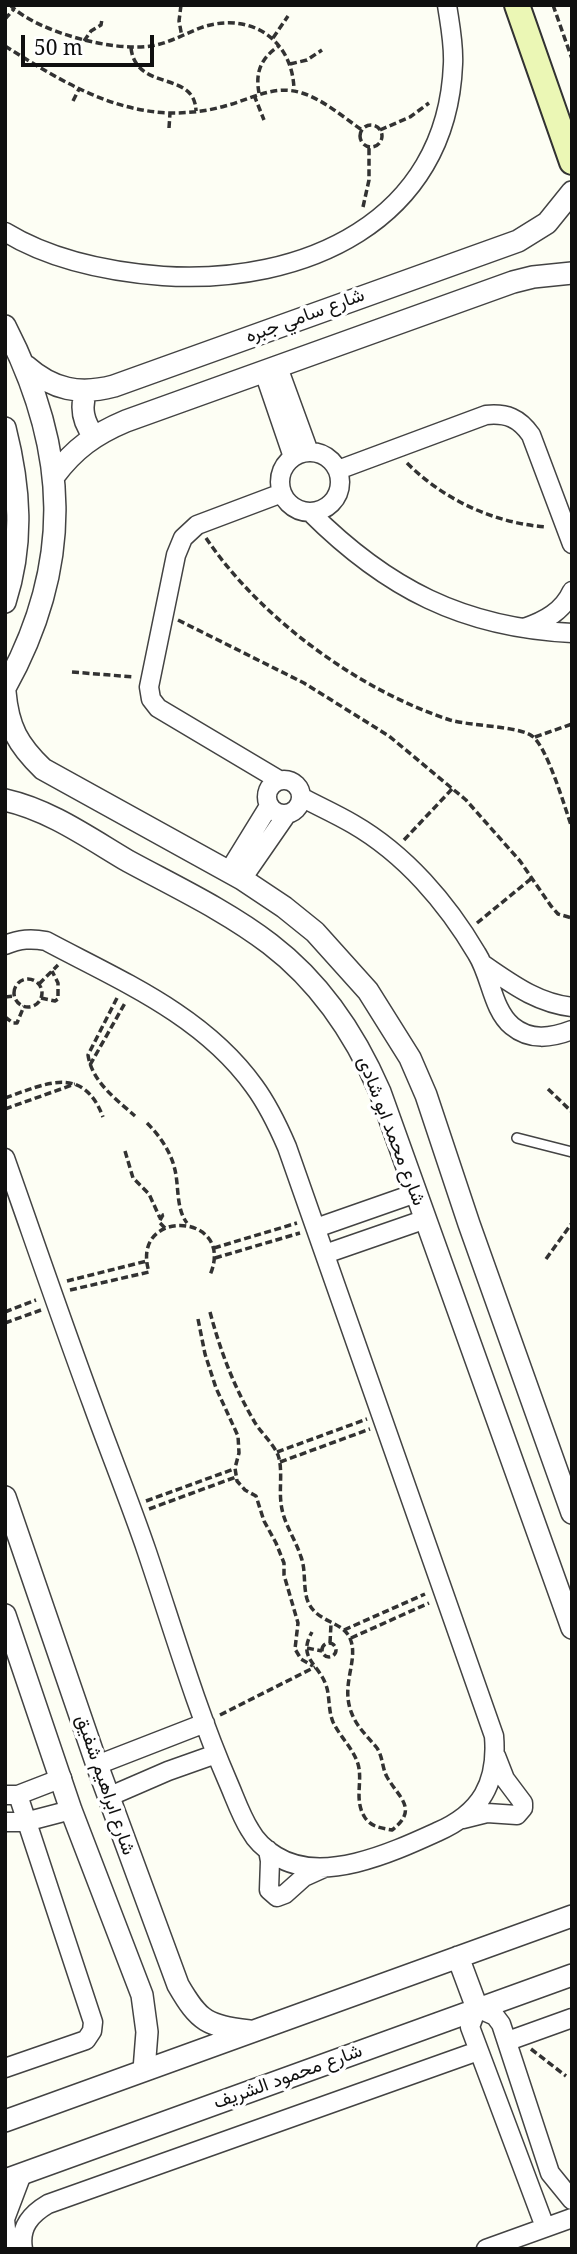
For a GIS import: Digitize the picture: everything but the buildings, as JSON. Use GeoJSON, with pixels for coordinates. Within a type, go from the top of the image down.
{"type":"FeatureCollection","features":[{"type":"Feature","properties":{"kind":"main road"},"geometry":{"type":"LineString","coordinates":[[517,5],[572,162]]}},
{"type":"Feature","properties":{"kind":"street"},"geometry":{"type":"LineString","coordinates":[[5,232],[44,250],[78,261],[135,273],[182,277],[265,271],[317,255],[354,235],[396,205],[420,174],[440,130],[452,83],[453,45],[447,5]]}},
{"type":"Feature","properties":{"kind":"street","name":"شارع سامي جبره"},"geometry":{"type":"LineString","coordinates":[[26,366],[41,379],[58,387],[86,391],[114,386],[518,241],[547,223],[572,192]]}},
{"type":"Feature","properties":{"kind":"street"},"geometry":{"type":"LineString","coordinates":[[503,246],[514,263],[513,282]]}},
{"type":"Feature","properties":{"kind":"street","name":"شارع سامي جبره"},"geometry":{"type":"LineString","coordinates":[[54,476],[68,458],[94,436],[127,421],[513,282],[572,273]]}},
{"type":"Feature","properties":{"kind":"street"},"geometry":{"type":"LineString","coordinates":[[5,326],[26,366],[38,402],[54,476],[55,535],[45,597],[34,630],[5,690],[7,712],[14,733],[26,753],[43,769],[235,875],[284,907],[315,932],[343,960],[368,991],[410,1058],[426,1095],[572,1513]]}},
{"type":"Feature","properties":{"kind":"street"},"geometry":{"type":"LineString","coordinates":[[271,369],[301,455]]}},
{"type":"Feature","properties":{"kind":"street"},"geometry":{"type":"LineString","coordinates":[[86,391],[83,400],[84,420],[94,436]]}},
{"type":"Feature","properties":{"kind":"street"},"geometry":{"type":"LineString","coordinates":[[338,470],[486,415],[513,417],[523,424],[531,435],[569,536]]}},
{"type":"Feature","properties":{"kind":"street"},"geometry":{"type":"LineString","coordinates":[[5,428],[14,465],[19,505],[17,554],[8,594],[45,597]]}},
{"type":"Feature","properties":{"kind":"street"},"geometry":{"type":"LineString","coordinates":[[320,454],[331,460],[338,470],[338,493],[332,503],[322,509],[310,512],[299,509],[289,502],[282,492],[282,473],[301,455],[320,454]]}},
{"type":"Feature","properties":{"kind":"street"},"geometry":{"type":"LineString","coordinates":[[282,492],[197,525],[183,538],[178,546],[150,678],[151,699],[158,708],[279,780],[294,783],[301,797],[354,824],[392,852],[416,874],[465,934],[484,965],[500,1011],[510,1025],[526,1034],[543,1038],[572,1030]]}},
{"type":"Feature","properties":{"kind":"street"},"geometry":{"type":"LineString","coordinates":[[310,512],[360,558],[406,589],[482,620],[572,633]]}},
{"type":"Feature","properties":{"kind":"street"},"geometry":{"type":"LineString","coordinates":[[523,628],[541,622],[556,612],[572,591]]}},
{"type":"Feature","properties":{"kind":"street"},"geometry":{"type":"LineString","coordinates":[[37,810],[55,775]]}},
{"type":"Feature","properties":{"kind":"street"},"geometry":{"type":"LineString","coordinates":[[235,875],[269,806],[268,791],[279,780]]}},
{"type":"Feature","properties":{"kind":"street"},"geometry":{"type":"LineString","coordinates":[[235,875],[287,814],[297,808],[301,797]]}},
{"type":"Feature","properties":{"kind":"street","name":"شارع محمد ابو شادى"},"geometry":{"type":"LineString","coordinates":[[5,800],[37,810],[244,926],[294,964],[335,1010],[368,1063],[380,1091],[572,1628]]}},
{"type":"Feature","properties":{"kind":"street"},"geometry":{"type":"LineString","coordinates":[[269,806],[277,813],[287,814]]}},
{"type":"Feature","properties":{"kind":"street"},"geometry":{"type":"LineString","coordinates":[[5,945],[31,938],[46,941],[182,1015],[209,1036],[233,1060],[255,1087],[273,1116],[287,1147],[494,1736],[496,1756],[505,1779],[523,1803],[521,1812],[512,1815],[487,1812],[463,1819],[416,1842],[375,1856],[324,1868],[296,1865],[268,1850],[250,1832],[216,1754],[5,1158]]}},
{"type":"Feature","properties":{"kind":"street"},"geometry":{"type":"LineString","coordinates":[[484,965],[536,998],[572,1007]]}},
{"type":"Feature","properties":{"kind":"street"},"geometry":{"type":"LineString","coordinates":[[314,1223],[416,1193]]}},
{"type":"Feature","properties":{"kind":"street"},"geometry":{"type":"LineString","coordinates":[[325,1254],[426,1219]]}},
{"type":"Feature","properties":{"kind":"street","name":"شارع ابراهيم شفيق"},"geometry":{"type":"LineString","coordinates":[[5,1497],[108,1797],[178,1985],[191,2007],[202,2018],[215,2026],[249,2031]]}},
{"type":"Feature","properties":{"kind":"street","name":"شارع ابراهيم شفيق"},"geometry":{"type":"LineString","coordinates":[[5,1615],[71,1810],[142,1995],[147,2032],[144,2070]]}},
{"type":"Feature","properties":{"kind":"street"},"geometry":{"type":"LineString","coordinates":[[42,1724],[78,1710]]}},
{"type":"Feature","properties":{"kind":"street"},"geometry":{"type":"LineString","coordinates":[[97,1765],[205,1723]]}},
{"type":"Feature","properties":{"kind":"street"},"geometry":{"type":"LineString","coordinates":[[108,1797],[216,1754]]}},
{"type":"Feature","properties":{"kind":"street"},"geometry":{"type":"LineString","coordinates":[[463,1819],[480,1801],[491,1780],[496,1756]]}},
{"type":"Feature","properties":{"kind":"street"},"geometry":{"type":"LineString","coordinates":[[5,2068],[86,2040],[92,2031],[93,2022],[25,1822],[11,1795],[62,1778]]}},
{"type":"Feature","properties":{"kind":"street"},"geometry":{"type":"LineString","coordinates":[[5,1822],[25,1822],[71,1810]]}},
{"type":"Feature","properties":{"kind":"street"},"geometry":{"type":"LineString","coordinates":[[268,1850],[269,1891],[276,1897],[304,1877],[324,1868]]}},
{"type":"Feature","properties":{"kind":"street"},"geometry":{"type":"LineString","coordinates":[[5,2121],[572,1916]]}},
{"type":"Feature","properties":{"kind":"street"},"geometry":{"type":"LineString","coordinates":[[132,1968],[147,1967],[167,1956]]}},
{"type":"Feature","properties":{"kind":"street"},"geometry":{"type":"LineString","coordinates":[[458,1956],[477,2008],[470,2027],[478,2052],[545,2227]]}},
{"type":"Feature","properties":{"kind":"street","name":"شارع محمود الشريف"},"geometry":{"type":"LineString","coordinates":[[14,2177],[572,1975]]}},
{"type":"Feature","properties":{"kind":"street"},"geometry":{"type":"LineString","coordinates":[[477,2008],[495,2016],[512,2039],[550,2173],[572,2200]]}},
{"type":"Feature","properties":{"kind":"street"},"geometry":{"type":"LineString","coordinates":[[512,2039],[572,2018]]}},
{"type":"Feature","properties":{"kind":"street"},"geometry":{"type":"LineString","coordinates":[[14,2177],[5,2219],[11,2245],[21,2240],[25,2224],[35,2212],[48,2204],[478,2052]]}},
{"type":"Feature","properties":{"kind":"street"},"geometry":{"type":"LineString","coordinates":[[486,2249],[572,2218]]}},
{"type":"Feature","properties":{"kind":"lane"},"geometry":{"type":"LineString","coordinates":[[517,1138],[572,1152]]}},
{"type":"Feature","properties":{"kind":"path"},"geometry":{"type":"LineString","coordinates":[[181,5],[179,21],[182,37]]}},
{"type":"Feature","properties":{"kind":"path"},"geometry":{"type":"LineString","coordinates":[[553,5],[572,59]]}},
{"type":"Feature","properties":{"kind":"path"},"geometry":{"type":"LineString","coordinates":[[5,19],[12,7],[29,18],[84,41],[131,47],[151,46],[205,27],[236,23],[252,27],[272,38],[279,46],[290,64],[294,91]]}},
{"type":"Feature","properties":{"kind":"path"},"geometry":{"type":"LineString","coordinates":[[272,38],[288,16]]}},
{"type":"Feature","properties":{"kind":"path"},"geometry":{"type":"LineString","coordinates":[[84,41],[91,31],[101,25],[102,19]]}},
{"type":"Feature","properties":{"kind":"path"},"geometry":{"type":"LineString","coordinates":[[5,46],[79,89],[126,107],[170,113],[196,111],[225,106],[274,90],[294,91],[312,97],[362,130]]}},
{"type":"Feature","properties":{"kind":"path"},"geometry":{"type":"LineString","coordinates":[[264,120],[256,94],[258,71],[262,61],[279,46]]}},
{"type":"Feature","properties":{"kind":"path"},"geometry":{"type":"LineString","coordinates":[[131,47],[132,55],[140,69],[146,74],[185,89],[194,99],[196,111]]}},
{"type":"Feature","properties":{"kind":"path"},"geometry":{"type":"LineString","coordinates":[[290,64],[307,60],[322,50]]}},
{"type":"Feature","properties":{"kind":"path"},"geometry":{"type":"LineString","coordinates":[[362,130],[369,125],[380,130],[420,112],[452,83]]}},
{"type":"Feature","properties":{"kind":"path"},"geometry":{"type":"LineString","coordinates":[[73,101],[79,89]]}},
{"type":"Feature","properties":{"kind":"path"},"geometry":{"type":"LineString","coordinates":[[169,128],[170,113]]}},
{"type":"Feature","properties":{"kind":"path"},"geometry":{"type":"LineString","coordinates":[[362,130],[362,142],[369,147]]}},
{"type":"Feature","properties":{"kind":"path"},"geometry":{"type":"LineString","coordinates":[[369,147],[380,142],[380,130]]}},
{"type":"Feature","properties":{"kind":"path"},"geometry":{"type":"LineString","coordinates":[[354,235],[367,191],[369,147]]}},
{"type":"Feature","properties":{"kind":"path"},"geometry":{"type":"LineString","coordinates":[[393,449],[421,477],[453,499],[489,515],[569,536]]}},
{"type":"Feature","properties":{"kind":"path"},"geometry":{"type":"LineString","coordinates":[[197,525],[230,570],[260,603],[311,646],[338,664],[394,697],[423,710],[453,721],[523,731],[535,737],[543,751],[572,828]]}},
{"type":"Feature","properties":{"kind":"path"},"geometry":{"type":"LineString","coordinates":[[164,612],[304,683],[389,736],[453,788],[503,839],[558,914],[572,918]]}},
{"type":"Feature","properties":{"kind":"path"},"geometry":{"type":"LineString","coordinates":[[72,672],[150,678]]}},
{"type":"Feature","properties":{"kind":"path"},"geometry":{"type":"LineString","coordinates":[[535,737],[572,724]]}},
{"type":"Feature","properties":{"kind":"path"},"geometry":{"type":"LineString","coordinates":[[392,852],[453,788]]}},
{"type":"Feature","properties":{"kind":"path"},"geometry":{"type":"LineString","coordinates":[[465,934],[532,877]]}},
{"type":"Feature","properties":{"kind":"path"},"geometry":{"type":"LineString","coordinates":[[38,984],[70,954]]}},
{"type":"Feature","properties":{"kind":"path"},"geometry":{"type":"LineString","coordinates":[[41,998],[55,1001],[58,999],[58,983],[52,971]]}},
{"type":"Feature","properties":{"kind":"path"},"geometry":{"type":"LineString","coordinates":[[29,979],[38,984],[41,998],[32,1006],[24,1006],[14,996],[13,991],[19,982],[29,979]]}},
{"type":"Feature","properties":{"kind":"path"},"geometry":{"type":"LineString","coordinates":[[90,1065],[129,986]]}},
{"type":"Feature","properties":{"kind":"path"},"geometry":{"type":"LineString","coordinates":[[129,986],[89,1050],[90,1065],[103,1087],[135,1116]]}},
{"type":"Feature","properties":{"kind":"path"},"geometry":{"type":"LineString","coordinates":[[5,997],[14,996]]}},
{"type":"Feature","properties":{"kind":"path"},"geometry":{"type":"LineString","coordinates":[[5,1017],[17,1023],[24,1006]]}},
{"type":"Feature","properties":{"kind":"path"},"geometry":{"type":"LineString","coordinates":[[5,1098],[56,1081],[75,1084],[88,1091],[98,1103],[103,1117]]}},
{"type":"Feature","properties":{"kind":"path"},"geometry":{"type":"LineString","coordinates":[[5,1109],[75,1084]]}},
{"type":"Feature","properties":{"kind":"path"},"geometry":{"type":"LineString","coordinates":[[548,1089],[572,1112]]}},
{"type":"Feature","properties":{"kind":"path"},"geometry":{"type":"LineString","coordinates":[[147,1123],[170,1154],[184,1221],[204,1233],[213,1248],[215,1258],[210,1275]]}},
{"type":"Feature","properties":{"kind":"path"},"geometry":{"type":"LineString","coordinates":[[125,1151],[133,1178],[149,1194],[160,1218],[159,1222],[165,1228]]}},
{"type":"Feature","properties":{"kind":"path"},"geometry":{"type":"LineString","coordinates":[[160,1218],[167,1214]]}},
{"type":"Feature","properties":{"kind":"path"},"geometry":{"type":"LineString","coordinates":[[213,1248],[314,1223]]}},
{"type":"Feature","properties":{"kind":"path"},"geometry":{"type":"LineString","coordinates":[[215,1258],[314,1223]]}},
{"type":"Feature","properties":{"kind":"path"},"geometry":{"type":"LineString","coordinates":[[545,1259],[572,1223]]}},
{"type":"Feature","properties":{"kind":"path"},"geometry":{"type":"LineString","coordinates":[[5,1323],[52,1294],[149,1272],[146,1261],[149,1245],[158,1232],[172,1225],[188,1225]]}},
{"type":"Feature","properties":{"kind":"path"},"geometry":{"type":"LineString","coordinates":[[5,1312],[146,1261]]}},
{"type":"Feature","properties":{"kind":"path"},"geometry":{"type":"LineString","coordinates":[[198,1319],[216,1388],[239,1436],[236,1477],[245,1490],[256,1496],[264,1521],[284,1563],[284,1575],[298,1623],[295,1649],[301,1659],[323,1677],[333,1721],[358,1762],[361,1776],[357,1788],[364,1817],[376,1828],[392,1830],[400,1823],[405,1813],[405,1802],[385,1773],[377,1749],[367,1739],[352,1714],[346,1695],[353,1650],[351,1638],[344,1630],[320,1618],[307,1598],[301,1555],[285,1523],[281,1504],[280,1462],[277,1452],[264,1438],[243,1400],[224,1358],[210,1312]]}},
{"type":"Feature","properties":{"kind":"path"},"geometry":{"type":"LineString","coordinates":[[277,1452],[361,1421],[382,1418]]}},
{"type":"Feature","properties":{"kind":"path"},"geometry":{"type":"LineString","coordinates":[[280,1462],[365,1431],[382,1418]]}},
{"type":"Feature","properties":{"kind":"path"},"geometry":{"type":"LineString","coordinates":[[361,1421],[365,1431]]}},
{"type":"Feature","properties":{"kind":"path"},"geometry":{"type":"LineString","coordinates":[[288,1448],[292,1458]]}},
{"type":"Feature","properties":{"kind":"path"},"geometry":{"type":"LineString","coordinates":[[132,1511],[235,1468]]}},
{"type":"Feature","properties":{"kind":"path"},"geometry":{"type":"LineString","coordinates":[[220,1474],[223,1482]]}},
{"type":"Feature","properties":{"kind":"path"},"geometry":{"type":"LineString","coordinates":[[132,1511],[236,1477]]}},
{"type":"Feature","properties":{"kind":"path"},"geometry":{"type":"LineString","coordinates":[[344,1630],[443,1591]]}},
{"type":"Feature","properties":{"kind":"path"},"geometry":{"type":"LineString","coordinates":[[351,1638],[443,1591]]}},
{"type":"Feature","properties":{"kind":"path"},"geometry":{"type":"LineString","coordinates":[[330,1643],[331,1623]]}},
{"type":"Feature","properties":{"kind":"path"},"geometry":{"type":"LineString","coordinates":[[312,1632],[306,1648],[314,1667]]}},
{"type":"Feature","properties":{"kind":"path"},"geometry":{"type":"LineString","coordinates":[[322,1651],[323,1647],[330,1643]]}},
{"type":"Feature","properties":{"kind":"path"},"geometry":{"type":"LineString","coordinates":[[306,1648],[332,1656],[336,1648],[330,1643]]}},
{"type":"Feature","properties":{"kind":"path"},"geometry":{"type":"LineString","coordinates":[[205,1723],[314,1667]]}},
{"type":"Feature","properties":{"kind":"path"},"geometry":{"type":"LineString","coordinates":[[512,2039],[566,2076]]}}]}
